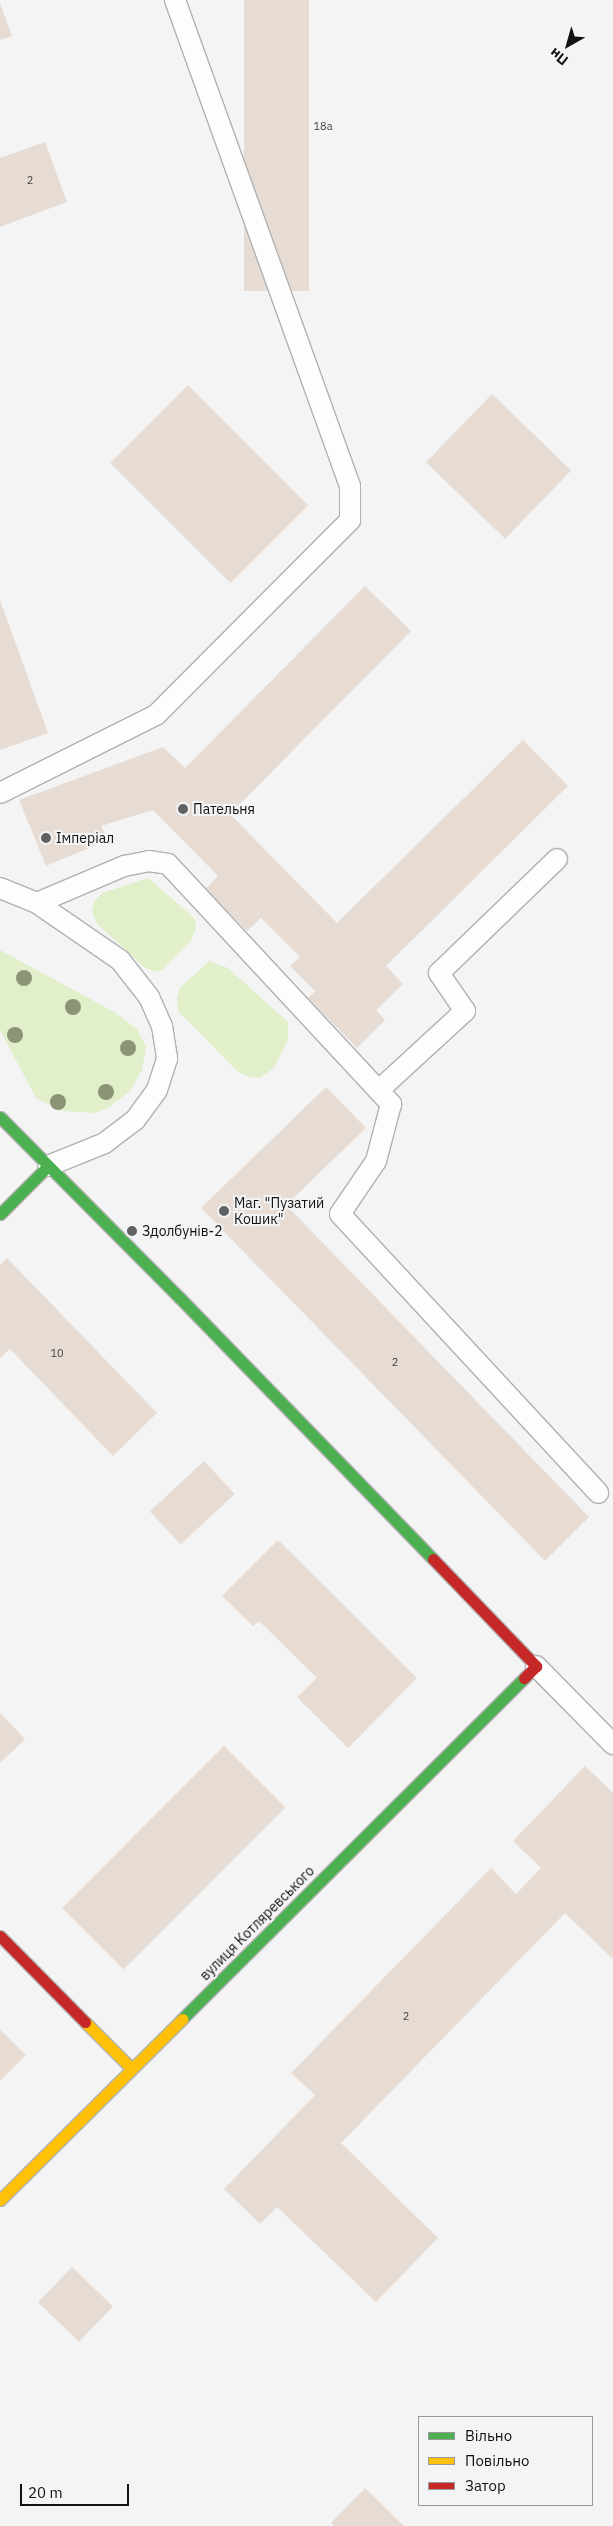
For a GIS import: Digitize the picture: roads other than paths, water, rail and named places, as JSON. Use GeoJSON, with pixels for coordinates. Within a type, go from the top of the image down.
{"type":"FeatureCollection","features":[{"type":"Feature","properties":{"kind":"street"},"geometry":{"type":"LineString","coordinates":[[0,1117],[180,1298],[536,1666]]}},
{"type":"Feature","properties":{"kind":"street"},"geometry":{"type":"LineString","coordinates":[[0,1214],[48,1166]]}},
{"type":"Feature","properties":{"kind":"street","name":"вулиця Котляревського"},"geometry":{"type":"LineString","coordinates":[[0,2200],[536,1666]]}},
{"type":"Feature","properties":{"kind":"street"},"geometry":{"type":"LineString","coordinates":[[0,1936],[132,2069]]}},
{"type":"Feature","properties":{"kind":"lane"},"geometry":{"type":"LineString","coordinates":[[0,793],[156,715],[350,520],[350,486],[175,0]]}},
{"type":"Feature","properties":{"kind":"lane"},"geometry":{"type":"LineString","coordinates":[[378,1090],[465,1011],[439,973],[557,859]]}},
{"type":"Feature","properties":{"kind":"lane"},"geometry":{"type":"LineString","coordinates":[[37,902],[124,866],[149,861],[168,864],[391,1104],[376,1161],[340,1214],[598,1493]]}},
{"type":"Feature","properties":{"kind":"lane"},"geometry":{"type":"LineString","coordinates":[[0,888],[37,902],[120,960],[149,998],[162,1026],[167,1059],[157,1090],[135,1120],[105,1144],[48,1166]]}},
{"type":"Feature","properties":{"kind":"lane"},"geometry":{"type":"LineString","coordinates":[[536,1666],[613,1744]]}},
{"type":"Feature","properties":{"kind":"place","name":"Пательня"},"geometry":{"type":"Point","coordinates":[183,809]}},
{"type":"Feature","properties":{"kind":"place","name":"Імперіал"},"geometry":{"type":"Point","coordinates":[46,838]}},
{"type":"Feature","properties":{"kind":"place","name":"Маг. \"Пузатий Кошик\""},"geometry":{"type":"Point","coordinates":[224,1211]}},
{"type":"Feature","properties":{"kind":"place","name":"Здолбунів-2"},"geometry":{"type":"Point","coordinates":[132,1231]}}]}
